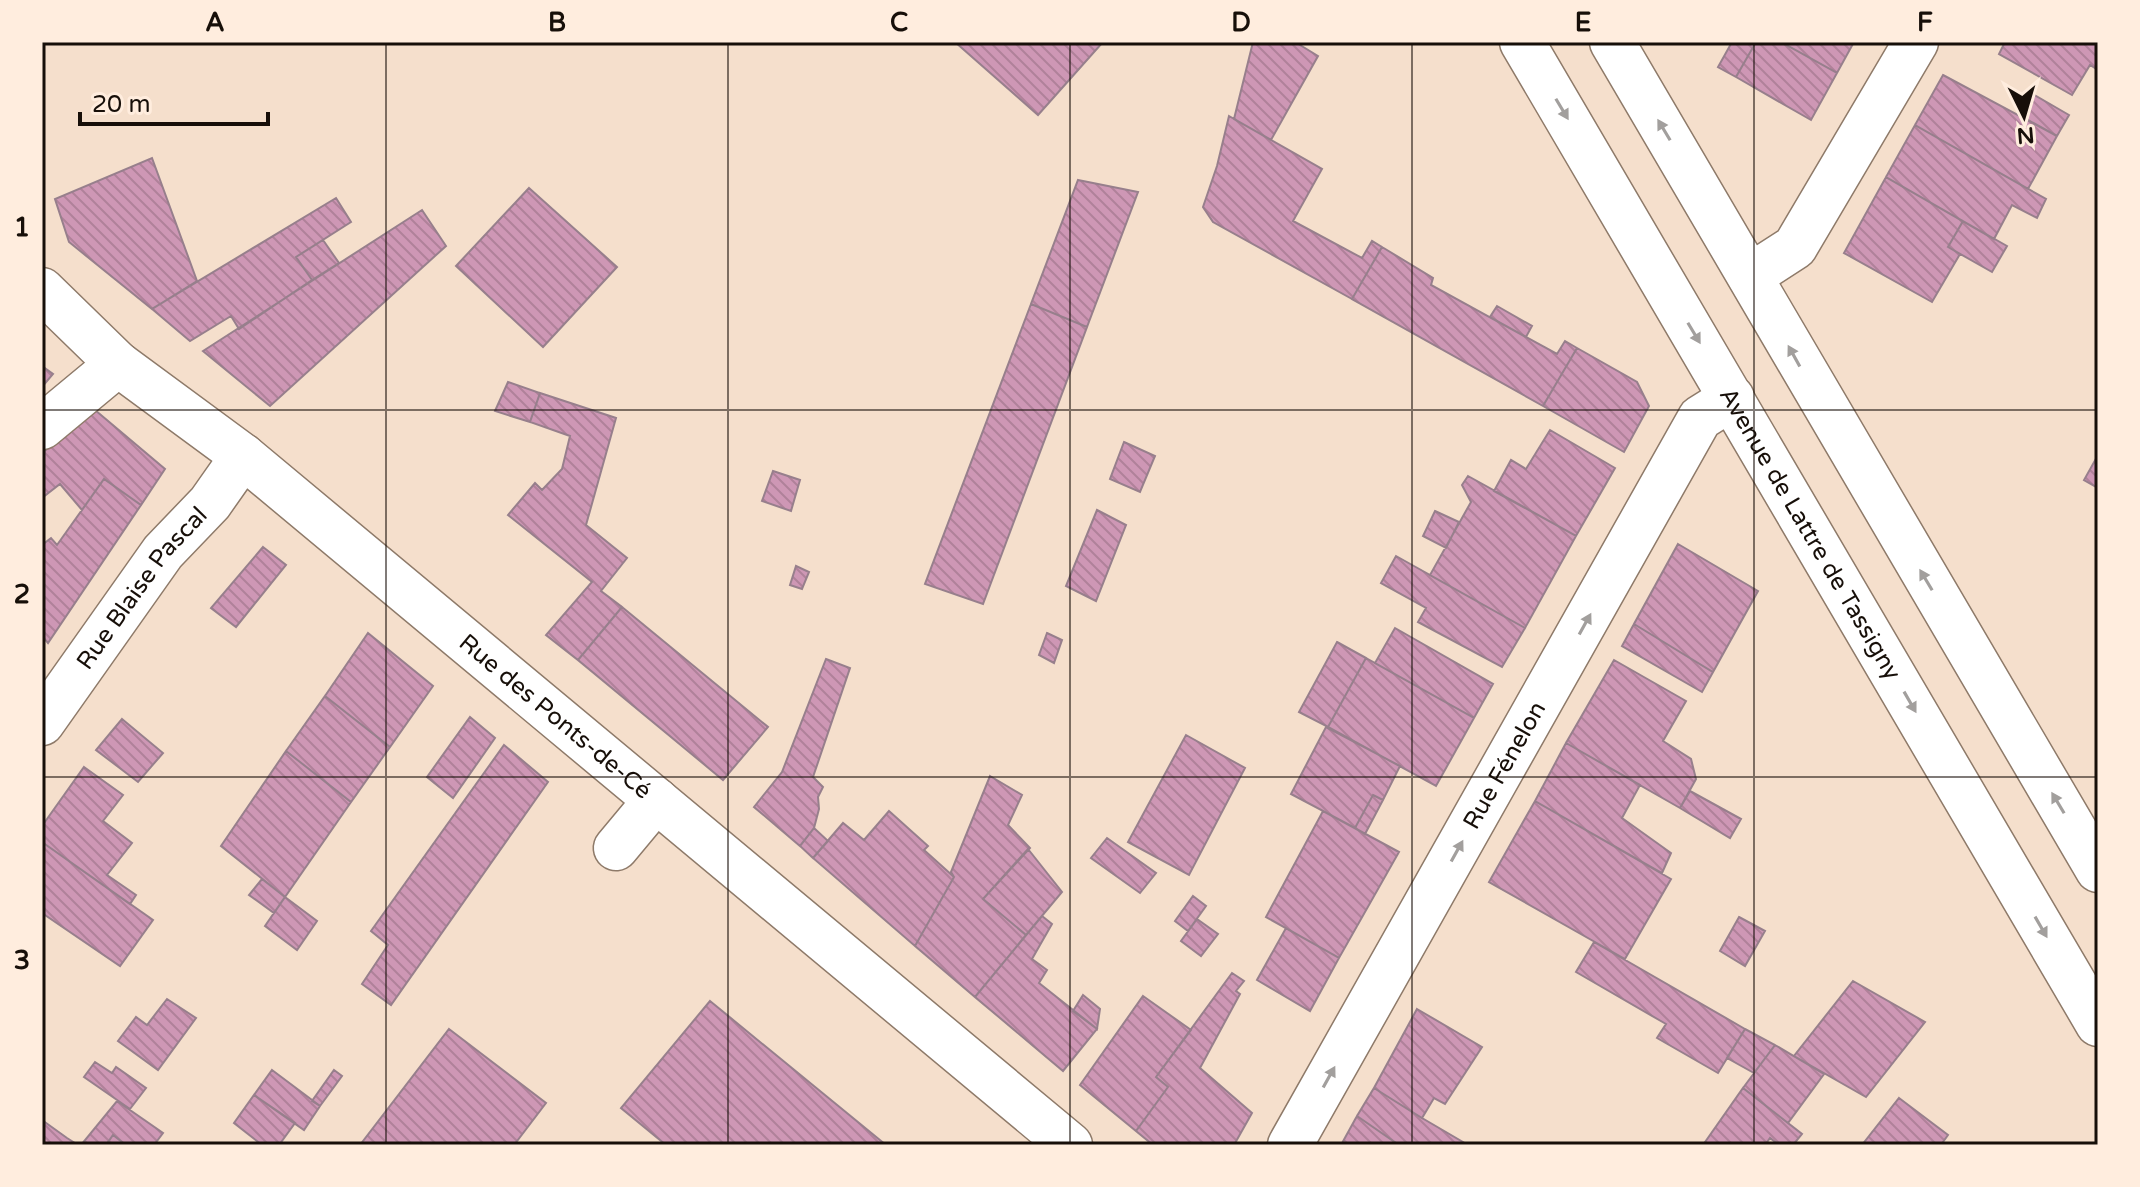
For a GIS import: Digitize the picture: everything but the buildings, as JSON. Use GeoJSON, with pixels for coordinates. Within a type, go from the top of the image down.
{"type":"FeatureCollection","features":[{"type":"Feature","properties":{"kind":"street","name":"Avenue de Lattre de Tassigny"},"geometry":{"type":"LineString","coordinates":[[1522,42],[2098,1024]]}},
{"type":"Feature","properties":{"kind":"street"},"geometry":{"type":"LineString","coordinates":[[1612,42],[2098,870]]}},
{"type":"Feature","properties":{"kind":"street"},"geometry":{"type":"LineString","coordinates":[[1750,276],[1795,247],[1916,42]]}},
{"type":"Feature","properties":{"kind":"street","name":"Rue des Ponts-de-Cé"},"geometry":{"type":"LineString","coordinates":[[42,290],[118,364],[243,456],[1070,1145]]}},
{"type":"Feature","properties":{"kind":"street"},"geometry":{"type":"LineString","coordinates":[[42,427],[118,364]]}},
{"type":"Feature","properties":{"kind":"street","name":"Rue Fénelon"},"geometry":{"type":"LineString","coordinates":[[1290,1145],[1700,418],[1732,398]]}},
{"type":"Feature","properties":{"kind":"street","name":"Rue Blaise Pascal"},"geometry":{"type":"LineString","coordinates":[[42,723],[163,552],[210,503],[243,456]]}},
{"type":"Feature","properties":{"kind":"street"},"geometry":{"type":"LineString","coordinates":[[616,848],[656,800]]}}]}
